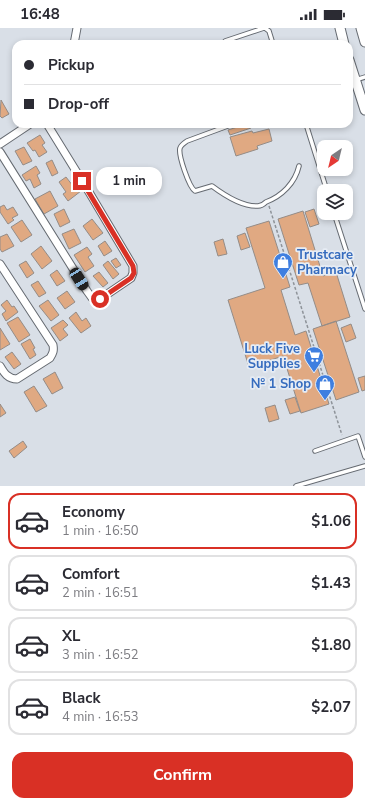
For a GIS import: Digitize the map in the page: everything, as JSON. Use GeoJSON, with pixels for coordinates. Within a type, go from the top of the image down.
{"type":"FeatureCollection","features":[{"type":"Feature","properties":{"kind":"street"},"geometry":{"type":"LineString","coordinates":[[75,40],[77,28]]}},
{"type":"Feature","properties":{"kind":"street"},"geometry":{"type":"LineString","coordinates":[[340,28],[343,40]]}},
{"type":"Feature","properties":{"kind":"street"},"geometry":{"type":"LineString","coordinates":[[360,28],[365,42]]}},
{"type":"Feature","properties":{"kind":"street"},"geometry":{"type":"LineString","coordinates":[[353,83],[365,110]]}},
{"type":"Feature","properties":{"kind":"street"},"geometry":{"type":"LineString","coordinates":[[0,144],[24,128]]}},
{"type":"Feature","properties":{"kind":"street"},"geometry":{"type":"LineString","coordinates":[[0,152],[87,291],[92,298],[100,299],[131,278],[134,273],[133,266],[49,128]]}},
{"type":"Feature","properties":{"kind":"street"},"geometry":{"type":"LineString","coordinates":[[0,264],[53,345],[54,349],[54,353],[50,358],[17,379],[8,377],[0,366]]}},
{"type":"Feature","properties":{"kind":"lane"},"geometry":{"type":"LineString","coordinates":[[225,40],[264,28],[269,31],[272,40]]}},
{"type":"Feature","properties":{"kind":"lane"},"geometry":{"type":"LineString","coordinates":[[353,81],[365,77]]}},
{"type":"Feature","properties":{"kind":"lane"},"geometry":{"type":"LineString","coordinates":[[220,128],[182,144],[180,150],[188,180],[192,189],[195,191],[212,186],[227,196],[240,202],[258,206],[275,199],[283,192],[292,182],[299,166]]}},
{"type":"Feature","properties":{"kind":"lane"},"geometry":{"type":"LineString","coordinates":[[307,128],[326,184]]}},
{"type":"Feature","properties":{"kind":"lane"},"geometry":{"type":"LineString","coordinates":[[336,220],[365,309]]}},
{"type":"Feature","properties":{"kind":"lane"},"geometry":{"type":"LineString","coordinates":[[315,451],[358,436],[365,457]]}},
{"type":"Feature","properties":{"kind":"lane"},"geometry":{"type":"LineString","coordinates":[[296,486],[365,466]]}},
{"type":"Feature","properties":{"kind":"path"},"geometry":{"type":"LineString","coordinates":[[268,202],[343,441]]}},
{"type":"Feature","properties":{"kind":"building"},"geometry":{"type":"Polygon","coordinates":[[[1,100],[9,114],[2,118],[0,116],[1,100]]]}},
{"type":"Feature","properties":{"kind":"building"},"geometry":{"type":"Polygon","coordinates":[[[234,128],[251,128],[230,135],[228,130],[234,128]]]}},
{"type":"Feature","properties":{"kind":"building"},"geometry":{"type":"Polygon","coordinates":[[[269,129],[272,141],[257,146],[258,149],[236,156],[230,137],[252,131],[253,133],[269,129]]]}},
{"type":"Feature","properties":{"kind":"building"},"geometry":{"type":"Polygon","coordinates":[[[40,135],[45,143],[42,145],[47,152],[39,157],[35,150],[33,151],[27,143],[40,135]]]}},
{"type":"Feature","properties":{"kind":"building"},"geometry":{"type":"Polygon","coordinates":[[[24,147],[32,161],[23,165],[15,151],[24,147]]]}},
{"type":"Feature","properties":{"kind":"building"},"geometry":{"type":"Polygon","coordinates":[[[52,160],[58,173],[52,176],[46,163],[52,160]]]}},
{"type":"Feature","properties":{"kind":"building"},"geometry":{"type":"Polygon","coordinates":[[[36,166],[40,173],[37,175],[41,184],[34,188],[30,179],[26,181],[22,175],[36,166]]]}},
{"type":"Feature","properties":{"kind":"building"},"geometry":{"type":"Polygon","coordinates":[[[66,177],[73,186],[76,184],[81,191],[68,201],[63,194],[66,192],[59,182],[66,177]]]}},
{"type":"Feature","properties":{"kind":"building"},"geometry":{"type":"Polygon","coordinates":[[[50,191],[58,206],[44,214],[35,199],[50,191]]]}},
{"type":"Feature","properties":{"kind":"building"},"geometry":{"type":"Polygon","coordinates":[[[4,205],[7,210],[13,207],[18,215],[12,218],[14,220],[8,224],[0,212],[0,207],[4,205]]]}},
{"type":"Feature","properties":{"kind":"building"},"geometry":{"type":"Polygon","coordinates":[[[64,209],[70,222],[60,227],[54,214],[64,209]]]}},
{"type":"Feature","properties":{"kind":"building"},"geometry":{"type":"Polygon","coordinates":[[[314,209],[319,224],[310,227],[305,212],[314,209]]]}},
{"type":"Feature","properties":{"kind":"building"},"geometry":{"type":"Polygon","coordinates":[[[303,211],[323,276],[336,272],[350,317],[322,326],[308,283],[299,285],[278,219],[303,211]]]}},
{"type":"Feature","properties":{"kind":"building"},"geometry":{"type":"Polygon","coordinates":[[[92,219],[103,233],[93,240],[83,226],[92,219]]]}},
{"type":"Feature","properties":{"kind":"building"},"geometry":{"type":"Polygon","coordinates":[[[22,220],[32,235],[21,242],[11,227],[22,220]]]}},
{"type":"Feature","properties":{"kind":"building"},"geometry":{"type":"Polygon","coordinates":[[[269,221],[290,287],[281,290],[295,335],[306,331],[329,404],[301,413],[283,356],[249,367],[228,300],[265,288],[246,228],[269,221]]]}},
{"type":"Feature","properties":{"kind":"building"},"geometry":{"type":"Polygon","coordinates":[[[74,229],[81,243],[69,249],[62,234],[74,229]]]}},
{"type":"Feature","properties":{"kind":"building"},"geometry":{"type":"Polygon","coordinates":[[[245,233],[250,247],[241,250],[237,236],[245,233]]]}},
{"type":"Feature","properties":{"kind":"building"},"geometry":{"type":"Polygon","coordinates":[[[7,234],[14,246],[2,252],[0,249],[0,237],[7,234]]]}},
{"type":"Feature","properties":{"kind":"building"},"geometry":{"type":"Polygon","coordinates":[[[223,239],[227,254],[218,256],[214,242],[223,239]]]}},
{"type":"Feature","properties":{"kind":"building"},"geometry":{"type":"Polygon","coordinates":[[[105,241],[112,251],[104,256],[98,246],[105,241]]]}},
{"type":"Feature","properties":{"kind":"building"},"geometry":{"type":"Polygon","coordinates":[[[41,246],[52,261],[42,269],[31,254],[41,246]]]}},
{"type":"Feature","properties":{"kind":"building"},"geometry":{"type":"Polygon","coordinates":[[[87,247],[92,254],[88,257],[94,266],[85,272],[74,255],[87,247]]]}},
{"type":"Feature","properties":{"kind":"building"},"geometry":{"type":"Polygon","coordinates":[[[116,258],[121,265],[116,268],[111,261],[116,258]]]}},
{"type":"Feature","properties":{"kind":"building"},"geometry":{"type":"Polygon","coordinates":[[[26,261],[34,273],[27,278],[19,265],[26,261]]]}},
{"type":"Feature","properties":{"kind":"building"},"geometry":{"type":"Polygon","coordinates":[[[108,261],[119,274],[113,279],[103,265],[108,261]]]}},
{"type":"Feature","properties":{"kind":"building"},"geometry":{"type":"Polygon","coordinates":[[[57,270],[65,281],[57,286],[50,275],[57,270]]]}},
{"type":"Feature","properties":{"kind":"building"},"geometry":{"type":"Polygon","coordinates":[[[99,272],[108,283],[103,287],[93,276],[99,272]]]}},
{"type":"Feature","properties":{"kind":"building"},"geometry":{"type":"Polygon","coordinates":[[[38,281],[46,293],[39,297],[31,285],[38,281]]]}},
{"type":"Feature","properties":{"kind":"building"},"geometry":{"type":"Polygon","coordinates":[[[67,291],[75,302],[65,309],[57,298],[67,291]]]}},
{"type":"Feature","properties":{"kind":"building"},"geometry":{"type":"Polygon","coordinates":[[[7,300],[18,312],[6,321],[2,314],[6,311],[1,305],[7,300]]]}},
{"type":"Feature","properties":{"kind":"building"},"geometry":{"type":"Polygon","coordinates":[[[48,300],[59,315],[51,321],[39,306],[48,300]]]}},
{"type":"Feature","properties":{"kind":"building"},"geometry":{"type":"Polygon","coordinates":[[[76,312],[82,321],[86,318],[91,326],[81,333],[69,318],[76,312]]]}},
{"type":"Feature","properties":{"kind":"building"},"geometry":{"type":"Polygon","coordinates":[[[18,317],[30,335],[19,342],[7,323],[18,317]]]}},
{"type":"Feature","properties":{"kind":"building"},"geometry":{"type":"Polygon","coordinates":[[[63,320],[68,325],[63,329],[68,335],[60,341],[51,328],[63,320]]]}},
{"type":"Feature","properties":{"kind":"building"},"geometry":{"type":"Polygon","coordinates":[[[336,321],[359,392],[336,400],[313,329],[336,321]]]}},
{"type":"Feature","properties":{"kind":"building"},"geometry":{"type":"Polygon","coordinates":[[[351,324],[356,338],[346,342],[341,328],[351,324]]]}},
{"type":"Feature","properties":{"kind":"building"},"geometry":{"type":"Polygon","coordinates":[[[0,328],[10,344],[0,350],[0,328]]]}},
{"type":"Feature","properties":{"kind":"building"},"geometry":{"type":"Polygon","coordinates":[[[30,339],[35,348],[33,349],[36,355],[30,359],[21,344],[30,339]]]}},
{"type":"Feature","properties":{"kind":"building"},"geometry":{"type":"Polygon","coordinates":[[[12,352],[21,364],[14,369],[5,357],[12,352]]]}},
{"type":"Feature","properties":{"kind":"building"},"geometry":{"type":"Polygon","coordinates":[[[55,372],[63,388],[52,394],[43,379],[55,372]]]}},
{"type":"Feature","properties":{"kind":"building"},"geometry":{"type":"Polygon","coordinates":[[[365,376],[365,390],[362,391],[358,378],[365,376]]]}},
{"type":"Feature","properties":{"kind":"building"},"geometry":{"type":"Polygon","coordinates":[[[34,386],[47,406],[36,412],[24,392],[34,386]]]}},
{"type":"Feature","properties":{"kind":"building"},"geometry":{"type":"Polygon","coordinates":[[[295,397],[300,411],[290,414],[285,400],[295,397]]]}},
{"type":"Feature","properties":{"kind":"building"},"geometry":{"type":"Polygon","coordinates":[[[0,404],[6,413],[0,417],[0,404]]]}},
{"type":"Feature","properties":{"kind":"building"},"geometry":{"type":"Polygon","coordinates":[[[275,405],[279,419],[269,422],[265,408],[275,405]]]}},
{"type":"Feature","properties":{"kind":"building"},"geometry":{"type":"Polygon","coordinates":[[[23,441],[27,447],[14,458],[9,451],[23,441]]]}},
{"type":"Feature","properties":{"kind":"place","name":"Trustcare Pharmacy"},"geometry":{"type":"Point","coordinates":[283,279]}},
{"type":"Feature","properties":{"kind":"place","name":"Luck Five Supplies"},"geometry":{"type":"Point","coordinates":[314,373]}},
{"type":"Feature","properties":{"kind":"place","name":"№ 1 Shop"},"geometry":{"type":"Point","coordinates":[325,401]}},
{"type":"Feature","properties":{"kind":"route"},"geometry":{"type":"LineString","coordinates":[[82,181],[133,266],[134,273],[131,278],[100,299]]}}]}
